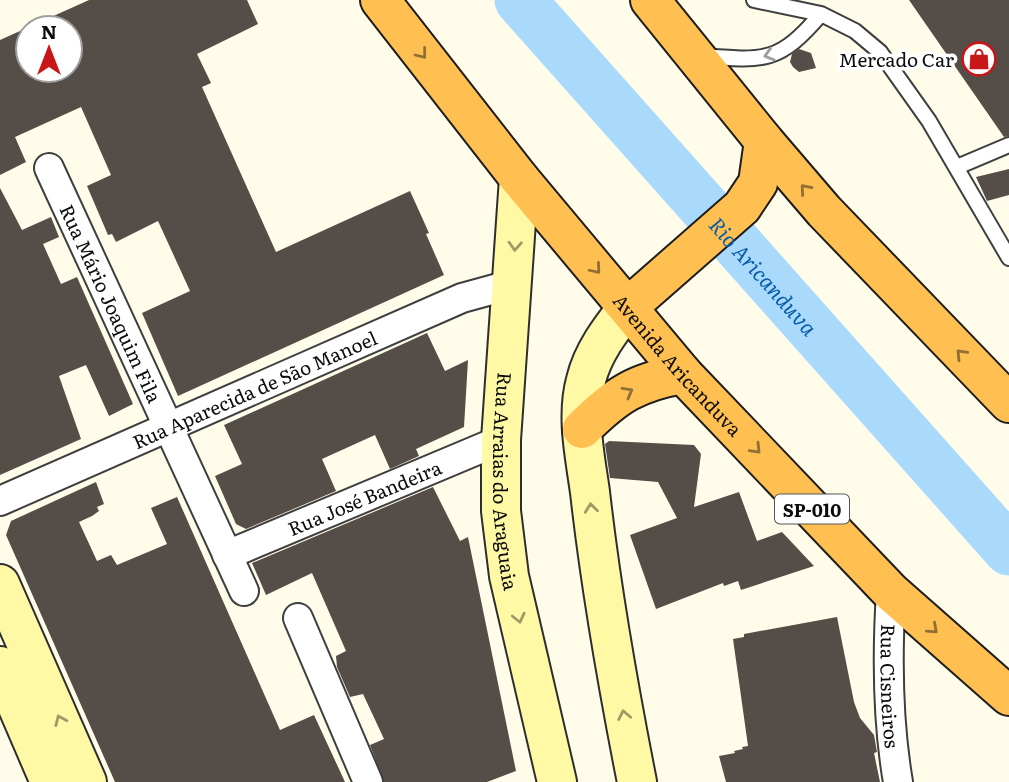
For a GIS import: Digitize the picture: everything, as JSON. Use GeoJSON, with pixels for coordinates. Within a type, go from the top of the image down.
{"type":"FeatureCollection","features":[{"type":"Feature","properties":{"kind":"highway","name":"Avenida Aricanduva"},"geometry":{"type":"LineString","coordinates":[[380,0],[519,178],[683,374],[891,592],[1009,696]]}},
{"type":"Feature","properties":{"kind":"highway"},"geometry":{"type":"LineString","coordinates":[[650,0],[764,141],[833,221],[1009,403]]}},
{"type":"Feature","properties":{"kind":"highway"},"geometry":{"type":"LineString","coordinates":[[628,307],[742,207],[758,183],[764,141]]}},
{"type":"Feature","properties":{"kind":"highway"},"geometry":{"type":"LineString","coordinates":[[582,429],[624,392],[654,379],[683,374]]}},
{"type":"Feature","properties":{"kind":"main road","name":"Rua Arraias do Araguaia"},"geometry":{"type":"LineString","coordinates":[[519,178],[501,440],[501,511],[509,576],[557,782]]}},
{"type":"Feature","properties":{"kind":"main road"},"geometry":{"type":"LineString","coordinates":[[628,307],[593,358],[585,381],[582,429],[599,576],[637,782]]}},
{"type":"Feature","properties":{"kind":"main road"},"geometry":{"type":"LineString","coordinates":[[0,584],[87,782]]}},
{"type":"Feature","properties":{"kind":"main road"},"geometry":{"type":"LineString","coordinates":[[0,666],[50,782]]}},
{"type":"Feature","properties":{"kind":"street","name":"Rua Mário Joaquim Fila"},"geometry":{"type":"LineString","coordinates":[[49,168],[244,591]]}},
{"type":"Feature","properties":{"kind":"street","name":"Rua Aparecida de São Manoel"},"geometry":{"type":"LineString","coordinates":[[0,501],[462,298],[513,284]]}},
{"type":"Feature","properties":{"kind":"street","name":"Rua José Bandeira"},"geometry":{"type":"LineString","coordinates":[[227,555],[501,440]]}},
{"type":"Feature","properties":{"kind":"street","name":"Rua Cisneiros"},"geometry":{"type":"LineString","coordinates":[[891,592],[888,700],[890,737],[898,782]]}},
{"type":"Feature","properties":{"kind":"street"},"geometry":{"type":"LineString","coordinates":[[298,618],[368,782]]}},
{"type":"Feature","properties":{"kind":"lane"},"geometry":{"type":"LineString","coordinates":[[754,0],[821,13],[855,31],[880,52],[929,121],[1009,258]]}},
{"type":"Feature","properties":{"kind":"lane"},"geometry":{"type":"LineString","coordinates":[[811,0],[821,13]]}},
{"type":"Feature","properties":{"kind":"lane"},"geometry":{"type":"LineString","coordinates":[[694,55],[745,60],[765,58],[787,48],[821,13]]}},
{"type":"Feature","properties":{"kind":"lane"},"geometry":{"type":"LineString","coordinates":[[957,167],[1009,145]]}},
{"type":"Feature","properties":{"kind":"building"},"geometry":{"type":"Polygon","coordinates":[[[89,0],[247,0],[258,24],[197,54],[211,83],[202,87],[276,252],[410,191],[444,275],[178,396],[142,313],[190,291],[158,221],[116,242],[112,234],[108,235],[87,186],[111,175],[81,107],[15,137],[26,162],[0,175],[0,40],[14,34],[14,84],[84,84],[84,14],[58,14],[89,0]]]}},
{"type":"Feature","properties":{"kind":"building","name":"Mercado Car"},"geometry":{"type":"Polygon","coordinates":[[[909,0],[1009,0],[1009,136],[1004,137],[909,0]]]}},
{"type":"Feature","properties":{"kind":"building"},"geometry":{"type":"Polygon","coordinates":[[[799,49],[811,53],[816,68],[799,72],[793,67],[790,62],[792,54],[799,49]]]}},
{"type":"Feature","properties":{"kind":"building"},"geometry":{"type":"Polygon","coordinates":[[[1009,169],[1009,195],[987,201],[976,177],[1009,169]]]}},
{"type":"Feature","properties":{"kind":"building"},"geometry":{"type":"Polygon","coordinates":[[[0,188],[22,230],[51,217],[59,237],[43,244],[61,284],[77,277],[133,404],[109,416],[86,365],[59,376],[81,439],[0,475],[0,188]]]}},
{"type":"Feature","properties":{"kind":"building"},"geometry":{"type":"Polygon","coordinates":[[[427,333],[445,371],[468,360],[464,427],[416,449],[419,456],[390,469],[375,435],[322,459],[336,491],[246,529],[236,524],[215,476],[242,464],[224,425],[427,333]]]}},
{"type":"Feature","properties":{"kind":"building"},"geometry":{"type":"Polygon","coordinates":[[[609,441],[694,445],[701,454],[694,507],[739,492],[757,541],[782,532],[814,566],[741,590],[738,581],[724,586],[723,583],[656,609],[630,535],[677,518],[658,482],[610,478],[605,444],[609,441]]]}},
{"type":"Feature","properties":{"kind":"building"},"geometry":{"type":"Polygon","coordinates":[[[96,482],[104,504],[97,507],[99,511],[79,522],[97,561],[111,555],[117,565],[167,544],[151,508],[177,497],[280,730],[314,715],[345,782],[115,782],[6,535],[11,521],[96,482]]]}},
{"type":"Feature","properties":{"kind":"building"},"geometry":{"type":"Polygon","coordinates":[[[433,487],[460,541],[468,537],[516,771],[487,782],[384,782],[370,745],[384,739],[363,694],[350,697],[337,667],[336,656],[346,651],[312,573],[266,595],[252,563],[433,487]]]}},
{"type":"Feature","properties":{"kind":"building"},"geometry":{"type":"Polygon","coordinates":[[[837,617],[854,702],[860,718],[874,735],[877,752],[874,753],[880,782],[726,782],[719,756],[735,753],[734,751],[748,746],[733,639],[744,637],[744,634],[837,617]]]}},
{"type":"Feature","properties":{"kind":"waterway","name":"Rio Aricanduva"},"geometry":{"type":"LineString","coordinates":[[520,0],[1009,550]]}},
{"type":"Feature","properties":{"kind":"place","name":"Mercado Car"},"geometry":{"type":"Point","coordinates":[979,59]}}]}
